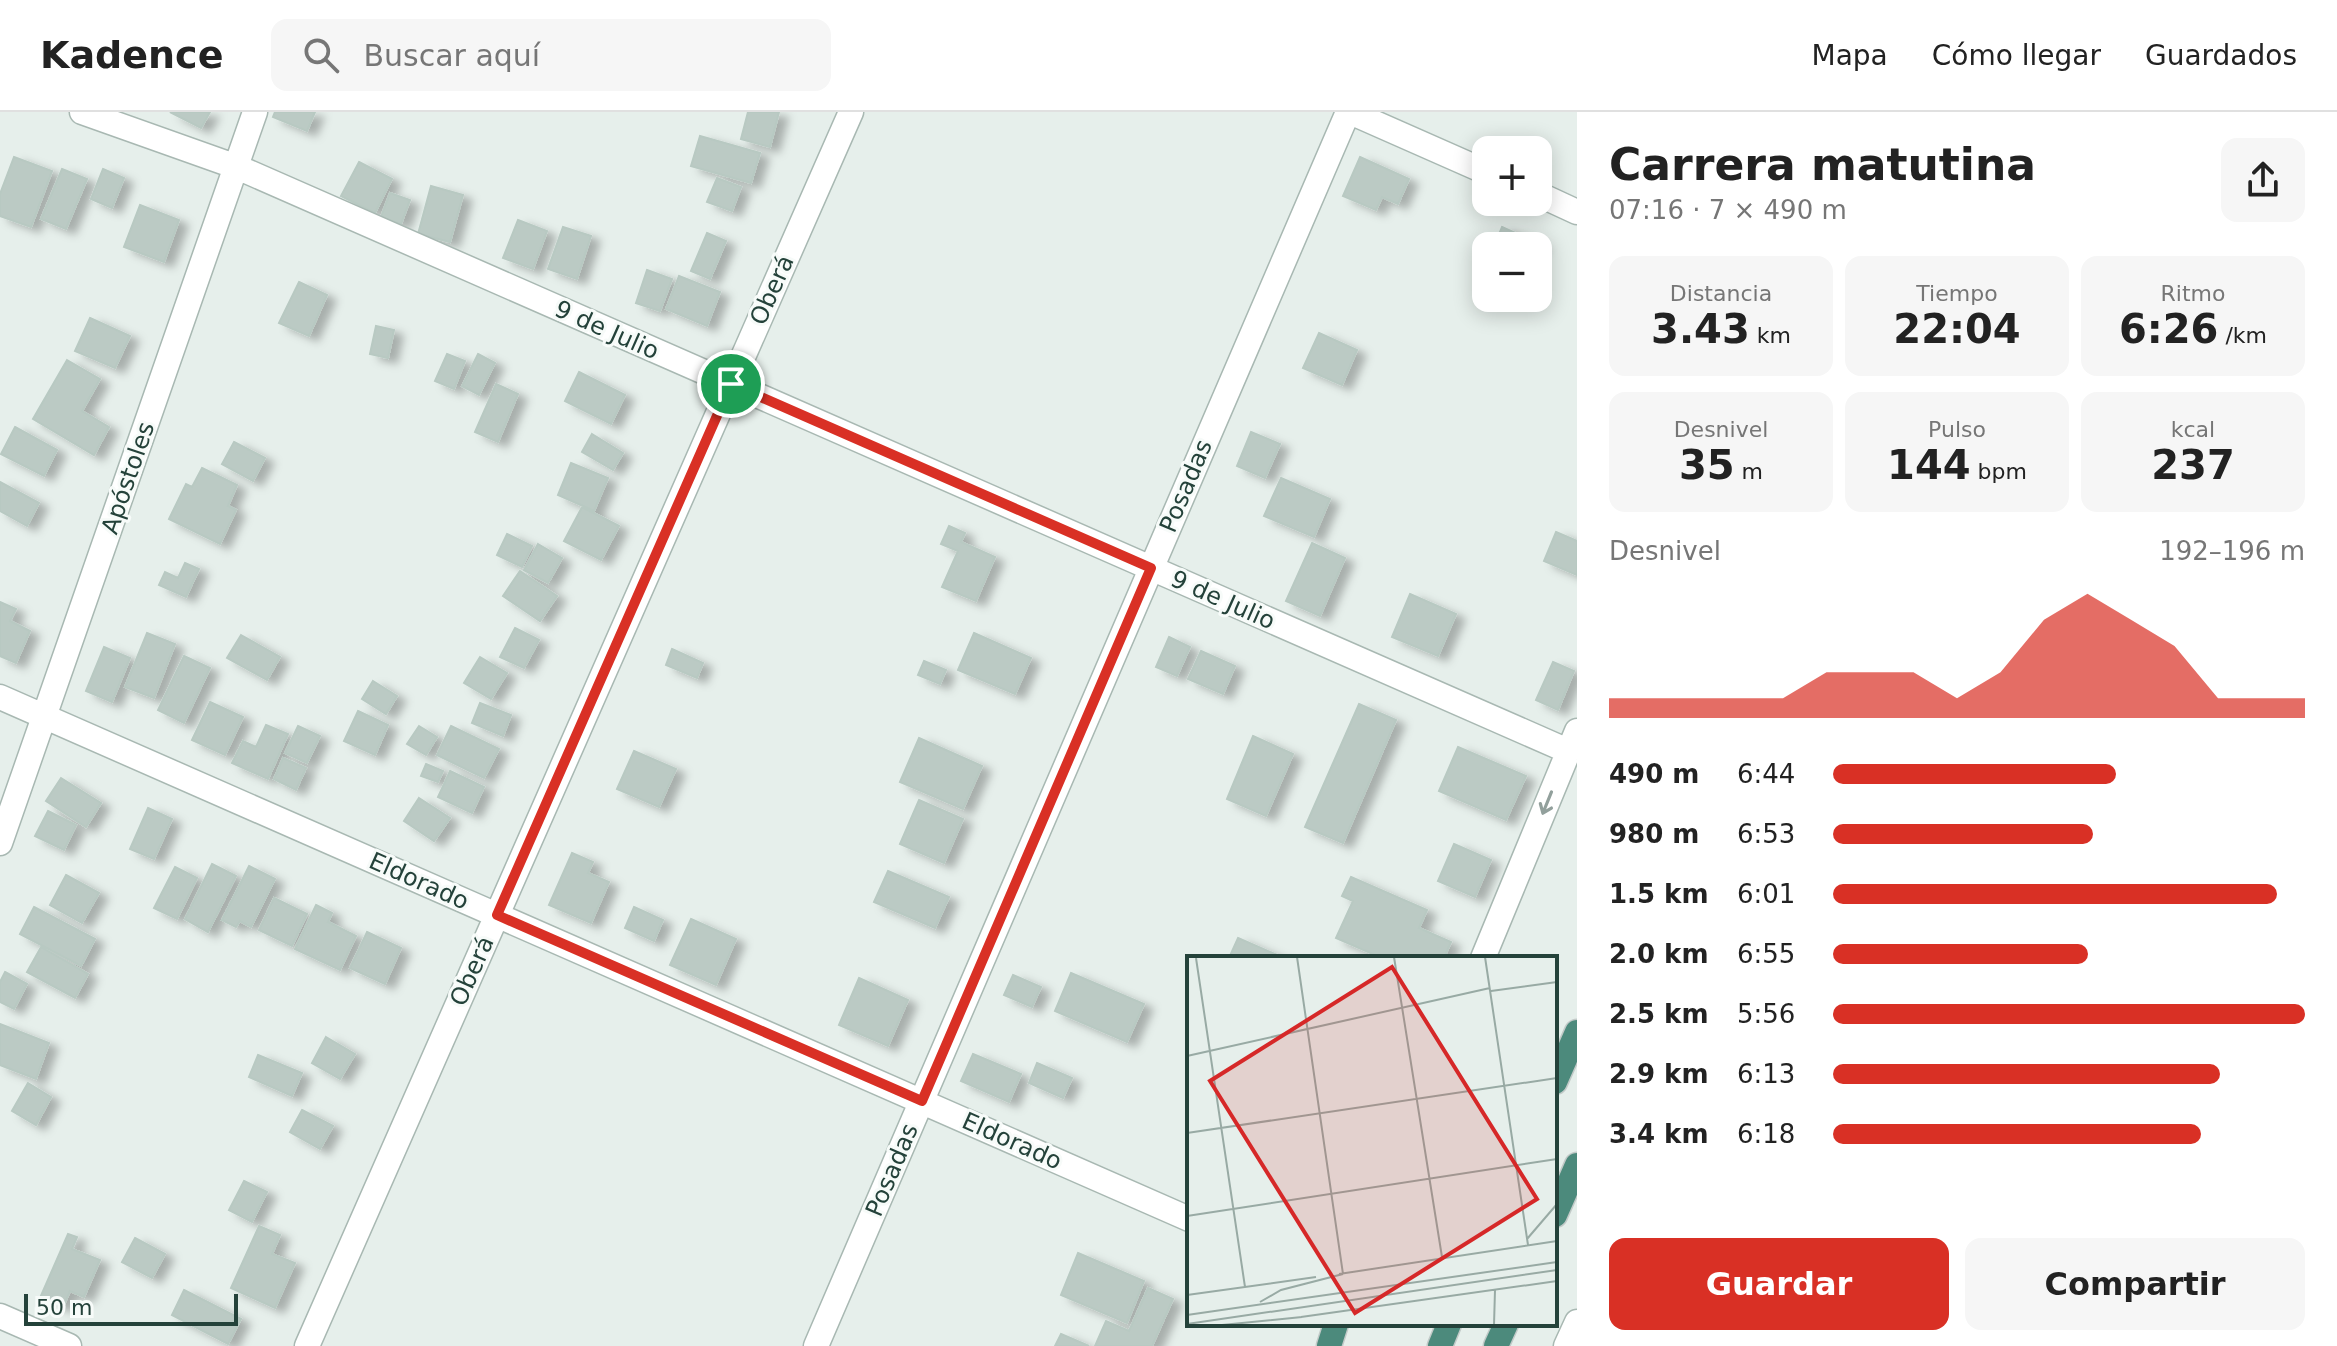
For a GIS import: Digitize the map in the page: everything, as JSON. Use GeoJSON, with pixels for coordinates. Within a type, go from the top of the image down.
{"type":"FeatureCollection","features":[{"type":"Feature","properties":{"kind":"highway"},"geometry":{"type":"LineString","coordinates":[[1557,1077],[1577,1032]]}},
{"type":"Feature","properties":{"kind":"highway"},"geometry":{"type":"LineString","coordinates":[[1557,1210],[1577,1165]]}},
{"type":"Feature","properties":{"kind":"highway"},"geometry":{"type":"LineString","coordinates":[[1329,1346],[1333,1326]]}},
{"type":"Feature","properties":{"kind":"highway"},"geometry":{"type":"LineString","coordinates":[[1440,1346],[1448,1326]]}},
{"type":"Feature","properties":{"kind":"highway"},"geometry":{"type":"LineString","coordinates":[[1496,1346],[1505,1326]]}},
{"type":"Feature","properties":{"kind":"street","name":"9 de Julio"},"geometry":{"type":"LineString","coordinates":[[82,112],[237,167],[1151,568],[1572,741]]}},
{"type":"Feature","properties":{"kind":"street","name":"Apóstoles"},"geometry":{"type":"LineString","coordinates":[[0,843],[255,112]]}},
{"type":"Feature","properties":{"kind":"street","name":"Oberá"},"geometry":{"type":"LineString","coordinates":[[307,1346],[851,112]]}},
{"type":"Feature","properties":{"kind":"street"},"geometry":{"type":"LineString","coordinates":[[1349,112],[1472,166]]}},
{"type":"Feature","properties":{"kind":"street","name":"Posadas"},"geometry":{"type":"LineString","coordinates":[[816,1346],[1349,112]]}},
{"type":"Feature","properties":{"kind":"street"},"geometry":{"type":"LineString","coordinates":[[1552,200],[1577,212]]}},
{"type":"Feature","properties":{"kind":"street","name":"Eldorado"},"geometry":{"type":"LineString","coordinates":[[0,697],[1187,1218]]}},
{"type":"Feature","properties":{"kind":"street"},"geometry":{"type":"LineString","coordinates":[[1484,956],[1572,741]]}},
{"type":"Feature","properties":{"kind":"street"},"geometry":{"type":"LineString","coordinates":[[0,1316],[69,1346]]}},
{"type":"Feature","properties":{"kind":"street"},"geometry":{"type":"LineString","coordinates":[[1566,1346],[1577,1322]]}},
{"type":"Feature","properties":{"kind":"street"},"geometry":{"type":"LineString","coordinates":[[1321,1346],[1332,1326]]}},
{"type":"Feature","properties":{"kind":"building"},"geometry":{"type":"Polygon","coordinates":[[[170,112],[210,112],[201,128],[170,112]]]}},
{"type":"Feature","properties":{"kind":"building"},"geometry":{"type":"Polygon","coordinates":[[[275,112],[315,112],[307,131],[273,117],[275,112]]]}},
{"type":"Feature","properties":{"kind":"building"},"geometry":{"type":"Polygon","coordinates":[[[748,112],[779,112],[770,147],[741,139],[748,112]]]}},
{"type":"Feature","properties":{"kind":"building"},"geometry":{"type":"Polygon","coordinates":[[[700,136],[760,153],[751,183],[691,166],[700,136]]]}},
{"type":"Feature","properties":{"kind":"building"},"geometry":{"type":"Polygon","coordinates":[[[14,157],[52,171],[31,227],[0,216],[0,194],[14,157]]]}},
{"type":"Feature","properties":{"kind":"building"},"geometry":{"type":"Polygon","coordinates":[[[1360,157],[1409,179],[1398,204],[1382,197],[1376,210],[1343,196],[1360,157]]]}},
{"type":"Feature","properties":{"kind":"building"},"geometry":{"type":"Polygon","coordinates":[[[359,162],[392,179],[375,213],[341,196],[359,162]]]}},
{"type":"Feature","properties":{"kind":"building"},"geometry":{"type":"Polygon","coordinates":[[[62,169],[87,179],[66,229],[41,219],[62,169]]]}},
{"type":"Feature","properties":{"kind":"building"},"geometry":{"type":"Polygon","coordinates":[[[103,169],[124,178],[112,208],[91,199],[103,169]]]}},
{"type":"Feature","properties":{"kind":"building"},"geometry":{"type":"Polygon","coordinates":[[[717,178],[741,187],[732,211],[707,202],[717,178]]]}},
{"type":"Feature","properties":{"kind":"building"},"geometry":{"type":"Polygon","coordinates":[[[431,186],[463,195],[450,242],[418,234],[431,186]]]}},
{"type":"Feature","properties":{"kind":"building"},"geometry":{"type":"Polygon","coordinates":[[[390,193],[410,200],[401,224],[381,217],[390,193]]]}},
{"type":"Feature","properties":{"kind":"building"},"geometry":{"type":"Polygon","coordinates":[[[140,205],[179,220],[164,262],[124,247],[140,205]]]}},
{"type":"Feature","properties":{"kind":"building"},"geometry":{"type":"Polygon","coordinates":[[[518,220],[547,231],[533,269],[503,258],[518,220]]]}},
{"type":"Feature","properties":{"kind":"building"},"geometry":{"type":"Polygon","coordinates":[[[563,227],[591,236],[577,279],[548,269],[563,227]]]}},
{"type":"Feature","properties":{"kind":"building"},"geometry":{"type":"Polygon","coordinates":[[[707,233],[726,241],[710,279],[691,271],[707,233]]]}},
{"type":"Feature","properties":{"kind":"building"},"geometry":{"type":"Polygon","coordinates":[[[647,270],[672,279],[660,311],[636,303],[647,270]]]}},
{"type":"Feature","properties":{"kind":"building"},"geometry":{"type":"Polygon","coordinates":[[[679,276],[720,292],[707,326],[666,309],[679,276]]]}},
{"type":"Feature","properties":{"kind":"building"},"geometry":{"type":"Polygon","coordinates":[[[299,282],[327,295],[309,336],[279,323],[299,282]]]}},
{"type":"Feature","properties":{"kind":"building"},"geometry":{"type":"Polygon","coordinates":[[[90,318],[130,336],[115,368],[75,351],[90,318]]]}},
{"type":"Feature","properties":{"kind":"building"},"geometry":{"type":"Polygon","coordinates":[[[376,326],[394,330],[388,358],[370,354],[376,326]]]}},
{"type":"Feature","properties":{"kind":"building"},"geometry":{"type":"Polygon","coordinates":[[[1319,333],[1357,350],[1342,385],[1303,368],[1319,333]]]}},
{"type":"Feature","properties":{"kind":"building"},"geometry":{"type":"Polygon","coordinates":[[[447,354],[465,361],[454,389],[435,381],[447,354]]]}},
{"type":"Feature","properties":{"kind":"building"},"geometry":{"type":"Polygon","coordinates":[[[478,354],[495,363],[479,395],[462,386],[478,354]]]}},
{"type":"Feature","properties":{"kind":"building"},"geometry":{"type":"Polygon","coordinates":[[[67,360],[100,379],[82,411],[109,427],[94,455],[33,419],[67,360]]]}},
{"type":"Feature","properties":{"kind":"building"},"geometry":{"type":"Polygon","coordinates":[[[579,372],[625,395],[611,424],[565,401],[579,372]]]}},
{"type":"Feature","properties":{"kind":"building"},"geometry":{"type":"Polygon","coordinates":[[[496,384],[518,394],[498,442],[475,432],[496,384]]]}},
{"type":"Feature","properties":{"kind":"building"},"geometry":{"type":"Polygon","coordinates":[[[15,427],[57,450],[44,476],[1,454],[15,427]]]}},
{"type":"Feature","properties":{"kind":"building"},"geometry":{"type":"Polygon","coordinates":[[[1251,432],[1280,444],[1265,478],[1237,466],[1251,432]]]}},
{"type":"Feature","properties":{"kind":"building"},"geometry":{"type":"Polygon","coordinates":[[[592,434],[623,453],[613,470],[582,452],[592,434]]]}},
{"type":"Feature","properties":{"kind":"building"},"geometry":{"type":"Polygon","coordinates":[[[234,442],[265,458],[253,481],[222,464],[234,442]]]}},
{"type":"Feature","properties":{"kind":"building"},"geometry":{"type":"Polygon","coordinates":[[[571,463],[608,478],[594,511],[558,495],[571,463]]]}},
{"type":"Feature","properties":{"kind":"building"},"geometry":{"type":"Polygon","coordinates":[[[202,468],[237,485],[228,506],[236,510],[220,544],[169,519],[186,484],[192,487],[202,468]]]}},
{"type":"Feature","properties":{"kind":"building"},"geometry":{"type":"Polygon","coordinates":[[[1281,478],[1330,499],[1314,537],[1264,516],[1281,478]]]}},
{"type":"Feature","properties":{"kind":"building"},"geometry":{"type":"Polygon","coordinates":[[[0,482],[39,503],[27,526],[0,511],[0,482]]]}},
{"type":"Feature","properties":{"kind":"building"},"geometry":{"type":"Polygon","coordinates":[[[582,507],[619,526],[601,560],[564,541],[582,507]]]}},
{"type":"Feature","properties":{"kind":"building"},"geometry":{"type":"Polygon","coordinates":[[[949,526],[965,533],[961,542],[995,557],[976,601],[942,587],[958,551],[941,544],[949,526]]]}},
{"type":"Feature","properties":{"kind":"building"},"geometry":{"type":"Polygon","coordinates":[[[1556,532],[1577,541],[1577,575],[1544,561],[1556,532]]]}},
{"type":"Feature","properties":{"kind":"building"},"geometry":{"type":"Polygon","coordinates":[[[507,534],[532,546],[522,567],[497,555],[507,534]]]}},
{"type":"Feature","properties":{"kind":"building"},"geometry":{"type":"Polygon","coordinates":[[[1312,543],[1345,558],[1320,616],[1286,601],[1312,543]]]}},
{"type":"Feature","properties":{"kind":"building"},"geometry":{"type":"Polygon","coordinates":[[[538,544],[562,558],[548,583],[524,570],[538,544]]]}},
{"type":"Feature","properties":{"kind":"building"},"geometry":{"type":"Polygon","coordinates":[[[185,563],[199,569],[186,597],[159,585],[165,572],[178,578],[185,563]]]}},
{"type":"Feature","properties":{"kind":"building"},"geometry":{"type":"Polygon","coordinates":[[[520,571],[557,596],[540,621],[503,596],[520,571]]]}},
{"type":"Feature","properties":{"kind":"building"},"geometry":{"type":"Polygon","coordinates":[[[1410,594],[1456,614],[1438,656],[1392,637],[1410,594]]]}},
{"type":"Feature","properties":{"kind":"building"},"geometry":{"type":"Polygon","coordinates":[[[0,602],[16,609],[10,621],[30,631],[16,663],[0,656],[0,602]]]}},
{"type":"Feature","properties":{"kind":"building"},"geometry":{"type":"Polygon","coordinates":[[[515,628],[539,640],[524,668],[500,657],[515,628]]]}},
{"type":"Feature","properties":{"kind":"building"},"geometry":{"type":"Polygon","coordinates":[[[147,633],[175,644],[154,698],[125,687],[147,633]]]}},
{"type":"Feature","properties":{"kind":"building"},"geometry":{"type":"Polygon","coordinates":[[[974,633],[1031,658],[1015,694],[958,670],[974,633]]]}},
{"type":"Feature","properties":{"kind":"building"},"geometry":{"type":"Polygon","coordinates":[[[241,635],[280,657],[267,680],[227,658],[241,635]]]}},
{"type":"Feature","properties":{"kind":"building"},"geometry":{"type":"Polygon","coordinates":[[[1169,637],[1190,647],[1177,676],[1156,667],[1169,637]]]}},
{"type":"Feature","properties":{"kind":"building"},"geometry":{"type":"Polygon","coordinates":[[[104,647],[130,658],[112,702],[86,691],[104,647]]]}},
{"type":"Feature","properties":{"kind":"building"},"geometry":{"type":"Polygon","coordinates":[[[672,649],[703,663],[697,678],[666,665],[672,649]]]}},
{"type":"Feature","properties":{"kind":"building"},"geometry":{"type":"Polygon","coordinates":[[[1201,651],[1235,666],[1223,694],[1188,679],[1201,651]]]}},
{"type":"Feature","properties":{"kind":"building"},"geometry":{"type":"Polygon","coordinates":[[[184,656],[210,668],[184,723],[158,710],[184,656]]]}},
{"type":"Feature","properties":{"kind":"building"},"geometry":{"type":"Polygon","coordinates":[[[480,657],[507,673],[491,699],[464,683],[480,657]]]}},
{"type":"Feature","properties":{"kind":"building"},"geometry":{"type":"Polygon","coordinates":[[[924,661],[946,670],[940,684],[918,675],[924,661]]]}},
{"type":"Feature","properties":{"kind":"building"},"geometry":{"type":"Polygon","coordinates":[[[1553,662],[1574,671],[1558,710],[1536,700],[1553,662]]]}},
{"type":"Feature","properties":{"kind":"building"},"geometry":{"type":"Polygon","coordinates":[[[373,681],[397,696],[386,714],[362,699],[373,681]]]}},
{"type":"Feature","properties":{"kind":"building"},"geometry":{"type":"Polygon","coordinates":[[[210,702],[243,717],[225,755],[192,740],[210,702]]]}},
{"type":"Feature","properties":{"kind":"building"},"geometry":{"type":"Polygon","coordinates":[[[480,703],[511,715],[503,736],[472,723],[480,703]]]}},
{"type":"Feature","properties":{"kind":"building"},"geometry":{"type":"Polygon","coordinates":[[[1359,704],[1396,720],[1343,843],[1305,827],[1359,704]]]}},
{"type":"Feature","properties":{"kind":"building"},"geometry":{"type":"Polygon","coordinates":[[[358,711],[388,725],[375,755],[344,741],[358,711]]]}},
{"type":"Feature","properties":{"kind":"building"},"geometry":{"type":"Polygon","coordinates":[[[266,725],[288,734],[268,779],[232,763],[243,741],[256,747],[266,725]]]}},
{"type":"Feature","properties":{"kind":"building"},"geometry":{"type":"Polygon","coordinates":[[[298,726],[320,736],[307,763],[285,753],[298,726]]]}},
{"type":"Feature","properties":{"kind":"building"},"geometry":{"type":"Polygon","coordinates":[[[419,726],[437,737],[426,755],[407,744],[419,726]]]}},
{"type":"Feature","properties":{"kind":"building"},"geometry":{"type":"Polygon","coordinates":[[[451,726],[499,749],[484,778],[437,755],[451,726]]]}},
{"type":"Feature","properties":{"kind":"building"},"geometry":{"type":"Polygon","coordinates":[[[1253,736],[1293,754],[1266,816],[1227,799],[1253,736]]]}},
{"type":"Feature","properties":{"kind":"building"},"geometry":{"type":"Polygon","coordinates":[[[919,738],[982,766],[963,809],[900,782],[919,738]]]}},
{"type":"Feature","properties":{"kind":"building"},"geometry":{"type":"Polygon","coordinates":[[[1458,747],[1526,776],[1506,820],[1439,791],[1458,747]]]}},
{"type":"Feature","properties":{"kind":"building"},"geometry":{"type":"Polygon","coordinates":[[[634,751],[676,769],[659,807],[617,789],[634,751]]]}},
{"type":"Feature","properties":{"kind":"building"},"geometry":{"type":"Polygon","coordinates":[[[283,758],[306,768],[296,790],[274,779],[283,758]]]}},
{"type":"Feature","properties":{"kind":"building"},"geometry":{"type":"Polygon","coordinates":[[[426,764],[443,771],[438,782],[421,776],[426,764]]]}},
{"type":"Feature","properties":{"kind":"building"},"geometry":{"type":"Polygon","coordinates":[[[450,771],[484,787],[472,813],[438,797],[450,771]]]}},
{"type":"Feature","properties":{"kind":"building"},"geometry":{"type":"Polygon","coordinates":[[[61,778],[101,803],[86,827],[46,801],[61,778]]]}},
{"type":"Feature","properties":{"kind":"building"},"geometry":{"type":"Polygon","coordinates":[[[419,798],[450,818],[434,841],[404,821],[419,798]]]}},
{"type":"Feature","properties":{"kind":"building"},"geometry":{"type":"Polygon","coordinates":[[[919,800],[963,819],[944,863],[900,844],[919,800]]]}},
{"type":"Feature","properties":{"kind":"building"},"geometry":{"type":"Polygon","coordinates":[[[148,808],[172,819],[154,859],[130,849],[148,808]]]}},
{"type":"Feature","properties":{"kind":"building"},"geometry":{"type":"Polygon","coordinates":[[[48,811],[76,825],[64,850],[35,836],[48,811]]]}},
{"type":"Feature","properties":{"kind":"building"},"geometry":{"type":"Polygon","coordinates":[[[1454,844],[1491,860],[1475,897],[1438,881],[1454,844]]]}},
{"type":"Feature","properties":{"kind":"building"},"geometry":{"type":"Polygon","coordinates":[[[572,853],[593,862],[588,873],[609,882],[591,923],[549,905],[572,853]]]}},
{"type":"Feature","properties":{"kind":"building"},"geometry":{"type":"Polygon","coordinates":[[[212,864],[236,876],[208,932],[185,919],[212,864]]]}},
{"type":"Feature","properties":{"kind":"building"},"geometry":{"type":"Polygon","coordinates":[[[249,866],[275,879],[251,927],[240,921],[236,927],[222,920],[249,866]]]}},
{"type":"Feature","properties":{"kind":"building"},"geometry":{"type":"Polygon","coordinates":[[[175,867],[197,878],[177,919],[154,908],[175,867]]]}},
{"type":"Feature","properties":{"kind":"building"},"geometry":{"type":"Polygon","coordinates":[[[888,871],[949,897],[935,928],[874,902],[888,871]]]}},
{"type":"Feature","properties":{"kind":"building"},"geometry":{"type":"Polygon","coordinates":[[[66,875],[99,893],[82,923],[50,905],[66,875]]]}},
{"type":"Feature","properties":{"kind":"building"},"geometry":{"type":"Polygon","coordinates":[[[1351,877],[1427,910],[1419,928],[1451,942],[1445,956],[1377,956],[1336,938],[1353,901],[1342,896],[1351,877]]]}},
{"type":"Feature","properties":{"kind":"building"},"geometry":{"type":"Polygon","coordinates":[[[274,898],[307,914],[292,946],[259,930],[274,898]]]}},
{"type":"Feature","properties":{"kind":"building"},"geometry":{"type":"Polygon","coordinates":[[[316,905],[332,913],[328,922],[356,936],[340,970],[295,949],[316,905]]]}},
{"type":"Feature","properties":{"kind":"building"},"geometry":{"type":"Polygon","coordinates":[[[34,907],[95,939],[81,966],[20,934],[34,907]]]}},
{"type":"Feature","properties":{"kind":"building"},"geometry":{"type":"Polygon","coordinates":[[[634,907],[663,920],[654,941],[625,928],[634,907]]]}},
{"type":"Feature","properties":{"kind":"building"},"geometry":{"type":"Polygon","coordinates":[[[691,919],[736,939],[716,985],[670,965],[691,919]]]}},
{"type":"Feature","properties":{"kind":"building"},"geometry":{"type":"Polygon","coordinates":[[[367,932],[401,948],[385,984],[350,968],[367,932]]]}},
{"type":"Feature","properties":{"kind":"building"},"geometry":{"type":"Polygon","coordinates":[[[1238,938],[1279,956],[1230,956],[1238,938]]]}},
{"type":"Feature","properties":{"kind":"building"},"geometry":{"type":"Polygon","coordinates":[[[41,947],[88,974],[75,998],[27,972],[41,947]]]}},
{"type":"Feature","properties":{"kind":"building"},"geometry":{"type":"Polygon","coordinates":[[[5,972],[27,984],[14,1009],[0,1002],[0,982],[5,972]]]}},
{"type":"Feature","properties":{"kind":"building"},"geometry":{"type":"Polygon","coordinates":[[[1071,973],[1144,1004],[1127,1042],[1055,1011],[1071,973]]]}},
{"type":"Feature","properties":{"kind":"building"},"geometry":{"type":"Polygon","coordinates":[[[1013,975],[1041,987],[1032,1007],[1004,995],[1013,975]]]}},
{"type":"Feature","properties":{"kind":"building"},"geometry":{"type":"Polygon","coordinates":[[[859,978],[908,1000],[888,1046],[839,1025],[859,978]]]}},
{"type":"Feature","properties":{"kind":"building"},"geometry":{"type":"Polygon","coordinates":[[[0,1024],[49,1043],[36,1079],[0,1065],[0,1024]]]}},
{"type":"Feature","properties":{"kind":"building"},"geometry":{"type":"Polygon","coordinates":[[[326,1037],[355,1054],[340,1079],[312,1063],[326,1037]]]}},
{"type":"Feature","properties":{"kind":"building"},"geometry":{"type":"Polygon","coordinates":[[[973,1054],[1021,1074],[1009,1102],[961,1081],[973,1054]]]}},
{"type":"Feature","properties":{"kind":"building"},"geometry":{"type":"Polygon","coordinates":[[[258,1055],[302,1073],[292,1096],[249,1077],[258,1055]]]}},
{"type":"Feature","properties":{"kind":"building"},"geometry":{"type":"Polygon","coordinates":[[[1037,1063],[1072,1078],[1063,1098],[1029,1083],[1037,1063]]]}},
{"type":"Feature","properties":{"kind":"building"},"geometry":{"type":"Polygon","coordinates":[[[28,1083],[51,1097],[36,1125],[12,1111],[28,1083]]]}},
{"type":"Feature","properties":{"kind":"building"},"geometry":{"type":"Polygon","coordinates":[[[302,1110],[333,1126],[320,1149],[290,1132],[302,1110]]]}},
{"type":"Feature","properties":{"kind":"building"},"geometry":{"type":"Polygon","coordinates":[[[244,1181],[267,1192],[252,1222],[229,1210],[244,1181]]]}},
{"type":"Feature","properties":{"kind":"building"},"geometry":{"type":"Polygon","coordinates":[[[259,1226],[280,1235],[272,1254],[295,1263],[275,1308],[231,1288],[259,1226]]]}},
{"type":"Feature","properties":{"kind":"building"},"geometry":{"type":"Polygon","coordinates":[[[68,1234],[77,1237],[72,1249],[100,1260],[84,1297],[70,1291],[63,1307],[40,1298],[68,1234]]]}},
{"type":"Feature","properties":{"kind":"building"},"geometry":{"type":"Polygon","coordinates":[[[135,1238],[165,1254],[152,1278],[122,1262],[135,1238]]]}},
{"type":"Feature","properties":{"kind":"building"},"geometry":{"type":"Polygon","coordinates":[[[1078,1253],[1144,1281],[1127,1323],[1061,1295],[1078,1253]]]}},
{"type":"Feature","properties":{"kind":"building"},"geometry":{"type":"Polygon","coordinates":[[[1148,1288],[1173,1299],[1152,1346],[1095,1346],[1106,1321],[1129,1331],[1148,1288]]]}},
{"type":"Feature","properties":{"kind":"building"},"geometry":{"type":"Polygon","coordinates":[[[184,1290],[241,1319],[228,1344],[172,1315],[184,1290]]]}},
{"type":"Feature","properties":{"kind":"building"},"geometry":{"type":"Polygon","coordinates":[[[1061,1334],[1089,1346],[1055,1346],[1061,1334]]]}},
{"type":"Feature","properties":{"kind":"route"},"geometry":{"type":"LineString","coordinates":[[731,384],[1151,568],[922,1101],[497,915],[731,384]]}}]}
